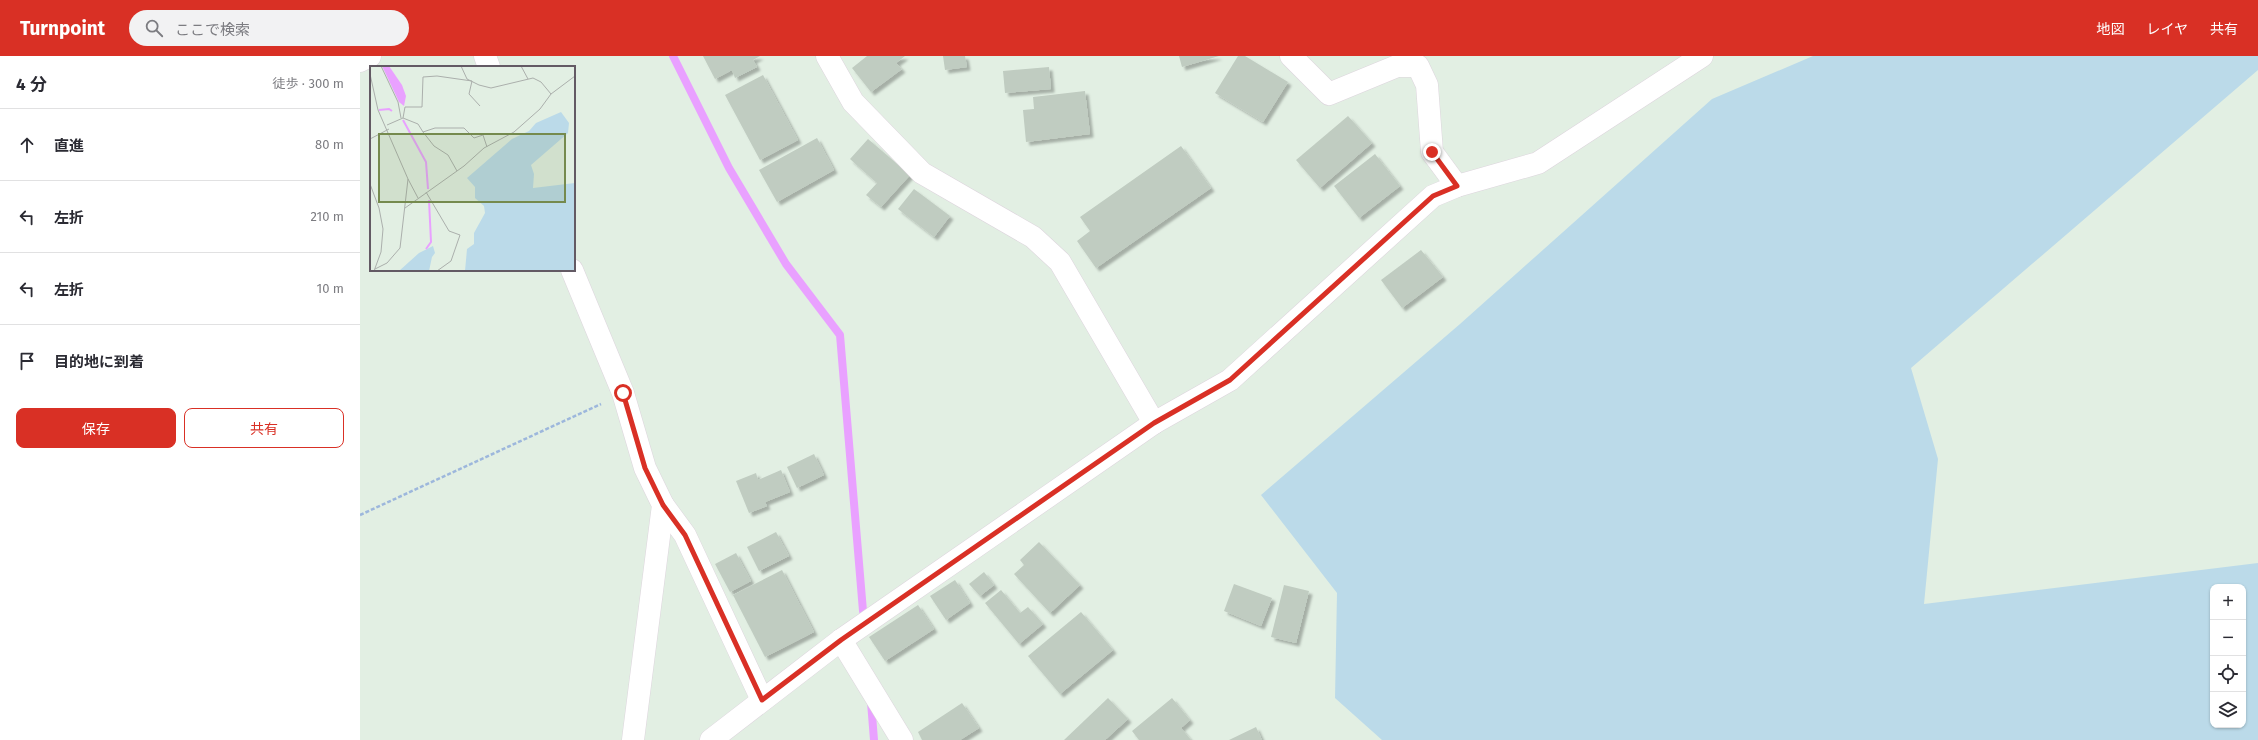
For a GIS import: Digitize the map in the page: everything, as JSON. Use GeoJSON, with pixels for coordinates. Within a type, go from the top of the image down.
{"type":"FeatureCollection","features":[{"type":"Feature","properties":{"kind":"street"},"geometry":{"type":"LineString","coordinates":[[360,61],[370,56]]}},
{"type":"Feature","properties":{"kind":"street"},"geometry":{"type":"LineString","coordinates":[[485,56],[489,66]]}},
{"type":"Feature","properties":{"kind":"street"},"geometry":{"type":"LineString","coordinates":[[827,56],[853,102],[922,173],[1033,238],[1060,262],[1154,423]]}},
{"type":"Feature","properties":{"kind":"street"},"geometry":{"type":"LineString","coordinates":[[1291,56],[1329,94],[1397,66],[1418,66],[1427,85],[1432,152],[1457,186]]}},
{"type":"Feature","properties":{"kind":"street"},"geometry":{"type":"LineString","coordinates":[[711,740],[841,640],[1154,423],[1230,380],[1433,196],[1457,186],[1538,163],[1702,56]]}},
{"type":"Feature","properties":{"kind":"street"},"geometry":{"type":"LineString","coordinates":[[572,271],[623,393],[645,468],[663,505],[685,535],[762,700]]}},
{"type":"Feature","properties":{"kind":"street"},"geometry":{"type":"LineString","coordinates":[[633,740],[663,505]]}},
{"type":"Feature","properties":{"kind":"street"},"geometry":{"type":"LineString","coordinates":[[841,640],[902,740]]}},
{"type":"Feature","properties":{"kind":"path"},"geometry":{"type":"LineString","coordinates":[[360,515],[623,393]]}},
{"type":"Feature","properties":{"kind":"shaded area"},"geometry":{"type":"Polygon","coordinates":[[[1813,56],[2258,56],[2258,70],[1911,368],[1938,459],[1924,604],[2258,563],[2258,740],[1382,740],[1335,698],[1337,593],[1261,495],[1460,324],[1712,99],[1813,56]]]}},
{"type":"Feature","properties":{"kind":"building"},"geometry":{"type":"Polygon","coordinates":[[[703,56],[760,56],[753,60],[757,67],[735,78],[732,70],[715,79],[703,56]]]}},
{"type":"Feature","properties":{"kind":"building"},"geometry":{"type":"Polygon","coordinates":[[[867,56],[905,56],[896,63],[902,69],[871,92],[852,68],[867,56]]]}},
{"type":"Feature","properties":{"kind":"building"},"geometry":{"type":"Polygon","coordinates":[[[943,56],[965,56],[967,67],[945,70],[943,56]]]}},
{"type":"Feature","properties":{"kind":"building"},"geometry":{"type":"Polygon","coordinates":[[[1179,56],[1219,56],[1182,67],[1179,56]]]}},
{"type":"Feature","properties":{"kind":"building"},"geometry":{"type":"Polygon","coordinates":[[[1238,56],[1245,56],[1288,82],[1263,122],[1215,93],[1238,56]]]}},
{"type":"Feature","properties":{"kind":"building"},"geometry":{"type":"Polygon","coordinates":[[[1049,67],[1051,89],[1005,93],[1003,71],[1049,67]]]}},
{"type":"Feature","properties":{"kind":"building"},"geometry":{"type":"Polygon","coordinates":[[[763,75],[798,140],[760,160],[725,95],[763,75]]]}},
{"type":"Feature","properties":{"kind":"building"},"geometry":{"type":"Polygon","coordinates":[[[1085,91],[1090,134],[1026,142],[1023,110],[1034,109],[1033,97],[1085,91]]]}},
{"type":"Feature","properties":{"kind":"building"},"geometry":{"type":"Polygon","coordinates":[[[1348,116],[1372,143],[1320,188],[1296,160],[1348,116]]]}},
{"type":"Feature","properties":{"kind":"building"},"geometry":{"type":"Polygon","coordinates":[[[817,138],[834,170],[777,202],[759,170],[817,138]]]}},
{"type":"Feature","properties":{"kind":"building"},"geometry":{"type":"Polygon","coordinates":[[[868,139],[910,175],[881,207],[866,195],[877,183],[850,159],[868,139]]]}},
{"type":"Feature","properties":{"kind":"building"},"geometry":{"type":"Polygon","coordinates":[[[1181,146],[1211,188],[1096,268],[1077,241],[1090,231],[1080,217],[1181,146]]]}},
{"type":"Feature","properties":{"kind":"building"},"geometry":{"type":"Polygon","coordinates":[[[1375,154],[1400,186],[1359,218],[1334,186],[1375,154]]]}},
{"type":"Feature","properties":{"kind":"building"},"geometry":{"type":"Polygon","coordinates":[[[914,189],[950,216],[934,237],[898,209],[914,189]]]}},
{"type":"Feature","properties":{"kind":"building"},"geometry":{"type":"Polygon","coordinates":[[[1421,250],[1443,277],[1402,308],[1381,280],[1421,250]]]}},
{"type":"Feature","properties":{"kind":"building"},"geometry":{"type":"Polygon","coordinates":[[[814,454],[824,475],[797,488],[787,467],[814,454]]]}},
{"type":"Feature","properties":{"kind":"building"},"geometry":{"type":"Polygon","coordinates":[[[781,470],[790,492],[765,502],[767,506],[749,513],[736,481],[756,473],[758,480],[781,470]]]}},
{"type":"Feature","properties":{"kind":"building"},"geometry":{"type":"Polygon","coordinates":[[[776,532],[789,556],[759,571],[747,547],[776,532]]]}},
{"type":"Feature","properties":{"kind":"building"},"geometry":{"type":"Polygon","coordinates":[[[1039,542],[1080,585],[1050,613],[1014,574],[1024,565],[1020,560],[1039,542]]]}},
{"type":"Feature","properties":{"kind":"building"},"geometry":{"type":"Polygon","coordinates":[[[736,553],[751,581],[730,592],[715,564],[736,553]]]}},
{"type":"Feature","properties":{"kind":"building"},"geometry":{"type":"Polygon","coordinates":[[[782,570],[814,632],[765,657],[733,595],[782,570]]]}},
{"type":"Feature","properties":{"kind":"building"},"geometry":{"type":"Polygon","coordinates":[[[984,572],[994,585],[980,596],[969,584],[984,572]]]}},
{"type":"Feature","properties":{"kind":"building"},"geometry":{"type":"Polygon","coordinates":[[[955,580],[970,603],[946,620],[930,596],[955,580]]]}},
{"type":"Feature","properties":{"kind":"building"},"geometry":{"type":"Polygon","coordinates":[[[1234,584],[1272,598],[1261,626],[1224,611],[1234,584]]]}},
{"type":"Feature","properties":{"kind":"building"},"geometry":{"type":"Polygon","coordinates":[[[1284,585],[1309,591],[1296,643],[1271,637],[1284,585]]]}},
{"type":"Feature","properties":{"kind":"building"},"geometry":{"type":"Polygon","coordinates":[[[1001,590],[1020,613],[1028,607],[1043,624],[1019,644],[985,603],[1001,590]]]}},
{"type":"Feature","properties":{"kind":"building"},"geometry":{"type":"Polygon","coordinates":[[[918,605],[934,629],[885,661],[869,637],[918,605]]]}},
{"type":"Feature","properties":{"kind":"building"},"geometry":{"type":"Polygon","coordinates":[[[1081,612],[1113,650],[1060,694],[1028,656],[1081,612]]]}},
{"type":"Feature","properties":{"kind":"building"},"geometry":{"type":"Polygon","coordinates":[[[1108,698],[1128,719],[1105,740],[1064,740],[1108,698]]]}},
{"type":"Feature","properties":{"kind":"building"},"geometry":{"type":"Polygon","coordinates":[[[1172,698],[1190,720],[1181,728],[1191,740],[1139,740],[1132,731],[1172,698]]]}},
{"type":"Feature","properties":{"kind":"building"},"geometry":{"type":"Polygon","coordinates":[[[962,703],[979,728],[960,740],[922,740],[918,732],[962,703]]]}},
{"type":"Feature","properties":{"kind":"building"},"geometry":{"type":"Polygon","coordinates":[[[1256,727],[1262,740],[1229,740],[1256,727]]]}},
{"type":"Feature","properties":{"kind":"waterway"},"geometry":{"type":"LineString","coordinates":[[673,56],[729,168],[786,264],[840,335],[863,611]]}},
{"type":"Feature","properties":{"kind":"waterway"},"geometry":{"type":"LineString","coordinates":[[871,702],[874,740]]}},
{"type":"Feature","properties":{"kind":"route"},"geometry":{"type":"LineString","coordinates":[[623,393],[645,468],[663,505],[685,535],[762,700],[841,640],[1154,423],[1230,380],[1433,196],[1457,186],[1432,152]]}}]}
